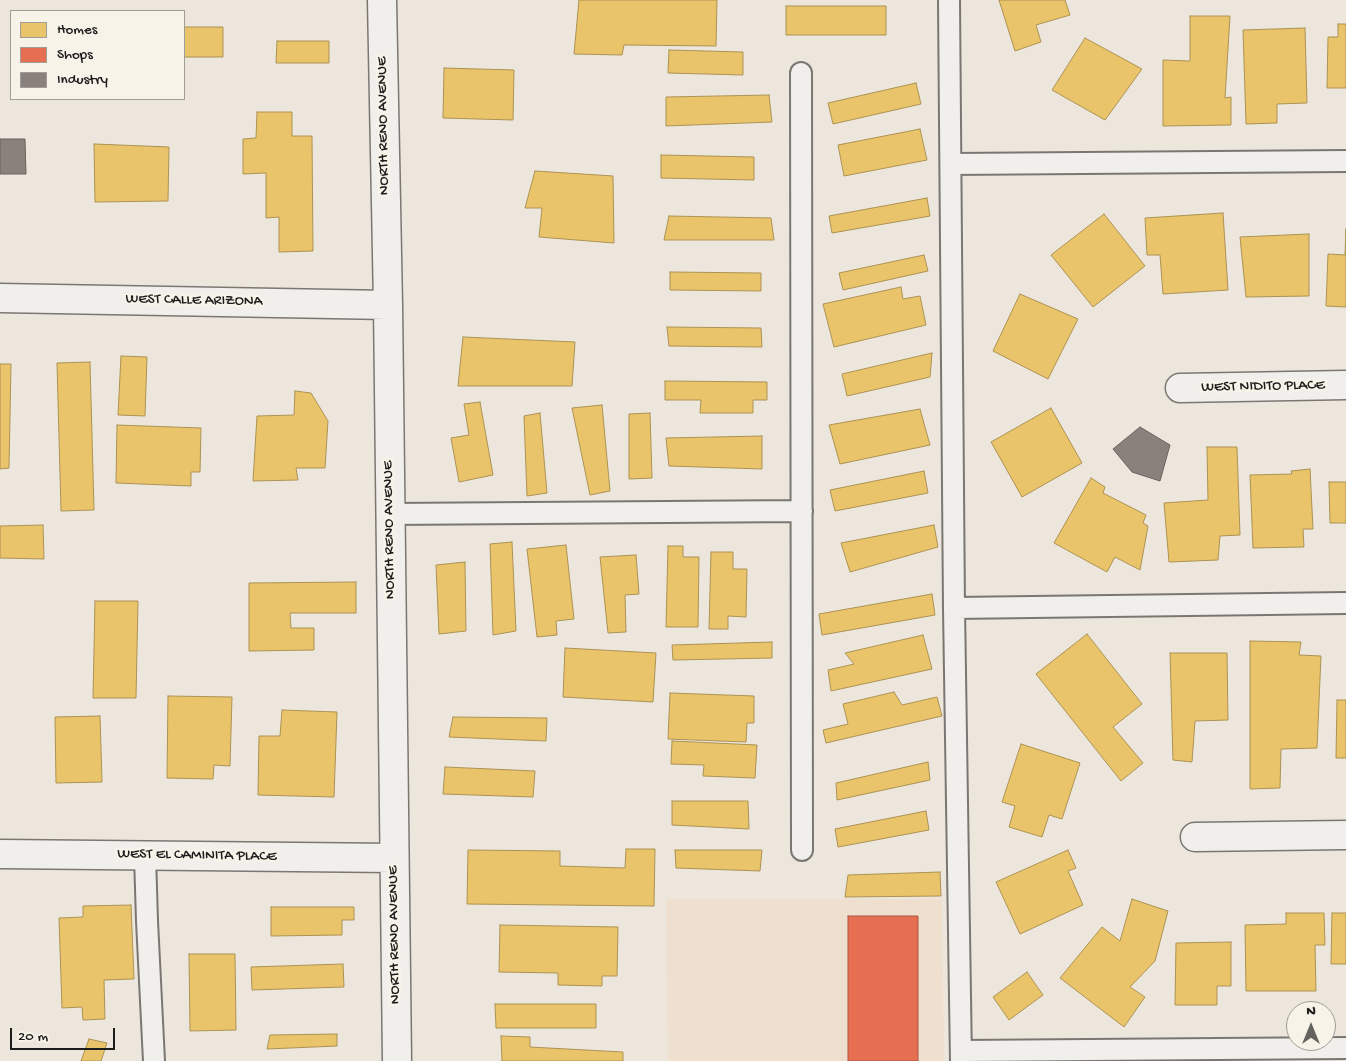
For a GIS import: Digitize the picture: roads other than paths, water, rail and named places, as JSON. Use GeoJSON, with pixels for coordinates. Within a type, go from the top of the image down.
{"type":"FeatureCollection","features":[{"type":"Feature","properties":{"kind":"street","name":"NORTH RENO AVENUE"},"geometry":{"type":"LineString","coordinates":[[382,0],[388,305],[397,1061]]}},
{"type":"Feature","properties":{"kind":"street","name":"WEST CALLE ARIZONA"},"geometry":{"type":"LineString","coordinates":[[0,298],[388,305]]}},
{"type":"Feature","properties":{"kind":"street","name":"WEST NIDITO PLACE"},"geometry":{"type":"LineString","coordinates":[[1180,388],[1346,385]]}},
{"type":"Feature","properties":{"kind":"street"},"geometry":{"type":"LineString","coordinates":[[1195,838],[1346,835]]}},
{"type":"Feature","properties":{"kind":"street","name":"WEST EL CAMINITA PLACE"},"geometry":{"type":"LineString","coordinates":[[0,854],[394,858]]}},
{"type":"Feature","properties":{"kind":"lane"},"geometry":{"type":"LineString","coordinates":[[949,0],[954,608],[961,1056],[1346,1048]]}},
{"type":"Feature","properties":{"kind":"lane"},"geometry":{"type":"LineString","coordinates":[[801,73],[802,850]]}},
{"type":"Feature","properties":{"kind":"lane"},"geometry":{"type":"LineString","coordinates":[[951,164],[1346,161]]}},
{"type":"Feature","properties":{"kind":"lane"},"geometry":{"type":"LineString","coordinates":[[390,514],[802,511]]}},
{"type":"Feature","properties":{"kind":"lane"},"geometry":{"type":"LineString","coordinates":[[954,608],[1346,603]]}},
{"type":"Feature","properties":{"kind":"lane"},"geometry":{"type":"LineString","coordinates":[[145,856],[146,921],[154,1061]]}}]}
